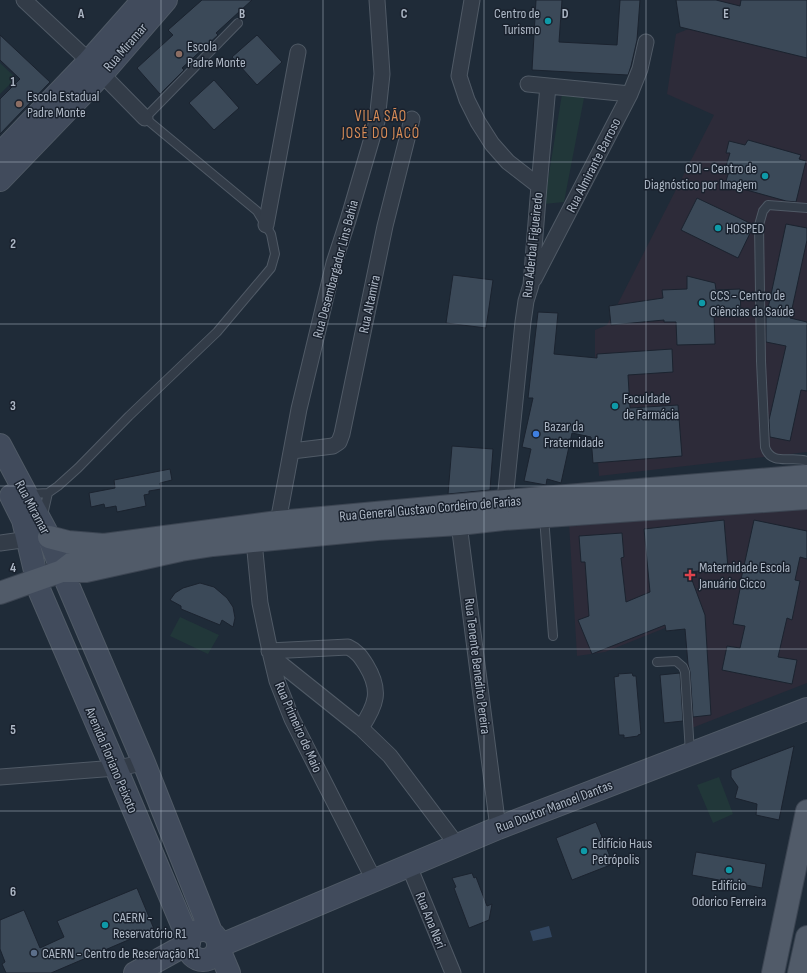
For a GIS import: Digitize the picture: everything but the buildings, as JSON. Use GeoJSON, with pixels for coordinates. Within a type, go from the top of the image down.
{"type":"FeatureCollection","features":[{"type":"Feature","properties":{"kind":"main road","name":"Rua Miramar"},"geometry":{"type":"LineString","coordinates":[[0,180],[96,67],[143,0]]}},
{"type":"Feature","properties":{"kind":"main road","name":"Rua Miramar"},"geometry":{"type":"LineString","coordinates":[[0,154],[96,67],[166,0]]}},
{"type":"Feature","properties":{"kind":"main road","name":"Rua Miramar"},"geometry":{"type":"LineString","coordinates":[[0,444],[46,530],[62,571]]}},
{"type":"Feature","properties":{"kind":"main road","name":"Rua Miramar"},"geometry":{"type":"LineString","coordinates":[[0,476],[23,520],[36,580]]}},
{"type":"Feature","properties":{"kind":"main road","name":"Rua General Gustavo Cordeiro de Farias"},"geometry":{"type":"LineString","coordinates":[[0,593],[62,571],[80,557],[104,545],[461,515],[807,476]]}},
{"type":"Feature","properties":{"kind":"main road","name":"Rua General Gustavo Cordeiro de Farias"},"geometry":{"type":"LineString","coordinates":[[504,510],[544,516],[807,498]]}},
{"type":"Feature","properties":{"kind":"main road"},"geometry":{"type":"LineString","coordinates":[[46,530],[68,542],[104,545]]}},
{"type":"Feature","properties":{"kind":"main road","name":"Rua General Gustavo Cordeiro de Farias"},"geometry":{"type":"LineString","coordinates":[[62,571],[86,571],[181,550],[254,541],[278,530]]}},
{"type":"Feature","properties":{"kind":"main road","name":"Avenida Floriano Peixoto"},"geometry":{"type":"LineString","coordinates":[[62,571],[144,763],[229,973]]}},
{"type":"Feature","properties":{"kind":"main road","name":"Avenida Floriano Peixoto"},"geometry":{"type":"LineString","coordinates":[[36,580],[195,955]]}},
{"type":"Feature","properties":{"kind":"main road","name":"Rua Doutor Manoel Dantas"},"geometry":{"type":"LineString","coordinates":[[215,939],[304,910],[498,828],[807,708]]}},
{"type":"Feature","properties":{"kind":"main road"},"geometry":{"type":"LineString","coordinates":[[773,973],[807,813]]}},
{"type":"Feature","properties":{"kind":"main road"},"geometry":{"type":"LineString","coordinates":[[799,973],[807,937]]}},
{"type":"Feature","properties":{"kind":"main road"},"geometry":{"type":"LineString","coordinates":[[135,973],[195,955],[203,960],[211,958],[217,952],[215,939]]}},
{"type":"Feature","properties":{"kind":"main road"},"geometry":{"type":"LineString","coordinates":[[149,973],[195,955]]}},
{"type":"Feature","properties":{"kind":"street"},"geometry":{"type":"LineString","coordinates":[[24,0],[96,67],[145,118]]}},
{"type":"Feature","properties":{"kind":"street","name":"Rua Desembargador Lins Bahia"},"geometry":{"type":"LineString","coordinates":[[278,530],[299,409],[334,263],[377,121],[382,74],[377,0]]}},
{"type":"Feature","properties":{"kind":"street","name":"Rua Aderbal Figueiredo"},"geometry":{"type":"LineString","coordinates":[[472,0],[459,76],[467,100],[478,122],[492,144],[508,162],[539,186],[531,285],[526,301],[523,322],[504,510]]}},
{"type":"Feature","properties":{"kind":"street","name":"Rua Almirante Barroso"},"geometry":{"type":"LineString","coordinates":[[531,285],[630,94],[640,69],[646,42]]}},
{"type":"Feature","properties":{"kind":"street"},"geometry":{"type":"LineString","coordinates":[[266,225],[298,52]]}},
{"type":"Feature","properties":{"kind":"street"},"geometry":{"type":"LineString","coordinates":[[528,84],[630,94]]}},
{"type":"Feature","properties":{"kind":"street"},"geometry":{"type":"LineString","coordinates":[[539,186],[548,86]]}},
{"type":"Feature","properties":{"kind":"street","name":"Rua Altamira"},"geometry":{"type":"LineString","coordinates":[[292,451],[332,446],[339,442],[342,434],[385,226],[412,119]]}},
{"type":"Feature","properties":{"kind":"street","name":"Rua Tenente Benedito Pereira"},"geometry":{"type":"LineString","coordinates":[[461,515],[471,610],[498,828]]}},
{"type":"Feature","properties":{"kind":"street"},"geometry":{"type":"LineString","coordinates":[[0,543],[27,540],[46,530]]}},
{"type":"Feature","properties":{"kind":"street","name":"Rua Primeiro de Maio"},"geometry":{"type":"LineString","coordinates":[[254,541],[260,603],[277,681],[292,719],[374,880]]}},
{"type":"Feature","properties":{"kind":"street"},"geometry":{"type":"LineString","coordinates":[[270,654],[348,647],[360,655],[374,682],[375,692],[371,712],[360,728]]}},
{"type":"Feature","properties":{"kind":"street"},"geometry":{"type":"LineString","coordinates":[[270,654],[360,728],[390,756],[457,845]]}},
{"type":"Feature","properties":{"kind":"street"},"geometry":{"type":"LineString","coordinates":[[0,777],[116,768],[144,763]]}},
{"type":"Feature","properties":{"kind":"street","name":"Rua Ana Neri"},"geometry":{"type":"LineString","coordinates":[[409,866],[453,973]]}},
{"type":"Feature","properties":{"kind":"lane"},"geometry":{"type":"LineString","coordinates":[[26,494],[48,493],[78,468],[129,416],[217,332],[271,268],[275,254],[271,234],[257,211],[145,118],[238,23]]}},
{"type":"Feature","properties":{"kind":"lane"},"geometry":{"type":"LineString","coordinates":[[807,208],[768,205],[763,211],[759,225],[761,361],[765,447],[769,455],[776,459],[797,459],[807,461]]}},
{"type":"Feature","properties":{"kind":"lane"},"geometry":{"type":"LineString","coordinates":[[46,530],[44,504],[48,493]]}},
{"type":"Feature","properties":{"kind":"lane"},"geometry":{"type":"LineString","coordinates":[[544,516],[554,636]]}},
{"type":"Feature","properties":{"kind":"lane"},"geometry":{"type":"LineString","coordinates":[[657,662],[676,661],[683,667],[685,672],[690,754]]}},
{"type":"Feature","properties":{"kind":"shaded area"},"geometry":{"type":"Polygon","coordinates":[[[708,0],[807,0],[807,452],[599,476],[595,419],[595,330],[607,325],[714,115],[667,94],[676,34],[711,20],[708,0]]]}},
{"type":"Feature","properties":{"kind":"shaded area","name":"Maternidade Escola Januário Cicco"},"geometry":{"type":"Polygon","coordinates":[[[807,505],[807,683],[692,728],[685,629],[666,631],[665,628],[605,652],[577,656],[569,523],[807,505]]]}},
{"type":"Feature","properties":{"kind":"green space"},"geometry":{"type":"Polygon","coordinates":[[[0,63],[16,78],[0,94],[0,63]]]}},
{"type":"Feature","properties":{"kind":"green space"},"geometry":{"type":"Polygon","coordinates":[[[562,94],[584,98],[564,202],[544,204],[562,94]]]}},
{"type":"Feature","properties":{"kind":"green space"},"geometry":{"type":"Polygon","coordinates":[[[180,617],[219,635],[208,654],[170,636],[180,617]]]}},
{"type":"Feature","properties":{"kind":"green space"},"geometry":{"type":"Polygon","coordinates":[[[719,777],[733,814],[713,823],[697,785],[719,777]]]}},
{"type":"Feature","properties":{"kind":"water"},"geometry":{"type":"Polygon","coordinates":[[[549,926],[552,937],[533,941],[530,931],[549,926]]]}},
{"type":"Feature","properties":{"kind":"place","name":"Centro de Turismo"},"geometry":{"type":"Point","coordinates":[548,21]}},
{"type":"Feature","properties":{"kind":"place","name":"Escola Padre Monte"},"geometry":{"type":"Point","coordinates":[179,54]}},
{"type":"Feature","properties":{"kind":"place","name":"Escola Estadual Padre Monte"},"geometry":{"type":"Point","coordinates":[19,104]}},
{"type":"Feature","properties":{"kind":"place","name":"CDI - Centro de Diagnóstico por Imagem"},"geometry":{"type":"Point","coordinates":[765,176]}},
{"type":"Feature","properties":{"kind":"place","name":"HOSPED"},"geometry":{"type":"Point","coordinates":[718,228]}},
{"type":"Feature","properties":{"kind":"place","name":"CCS - Centro de Ciências da Saúde"},"geometry":{"type":"Point","coordinates":[702,303]}},
{"type":"Feature","properties":{"kind":"place","name":"Faculdade de Farmácia"},"geometry":{"type":"Point","coordinates":[615,406]}},
{"type":"Feature","properties":{"kind":"place","name":"Bazar da Fraternidade"},"geometry":{"type":"Point","coordinates":[536,434]}},
{"type":"Feature","properties":{"kind":"place","name":"Maternidade Escola Januário Cicco"},"geometry":{"type":"Point","coordinates":[690,575]}},
{"type":"Feature","properties":{"kind":"place","name":"Edifício Haus Petrópolis"},"geometry":{"type":"Point","coordinates":[584,851]}},
{"type":"Feature","properties":{"kind":"place","name":"Edifício Odorico Ferreira"},"geometry":{"type":"Point","coordinates":[729,870]}},
{"type":"Feature","properties":{"kind":"place","name":"CAERN - Reservatório R1"},"geometry":{"type":"Point","coordinates":[105,925]}},
{"type":"Feature","properties":{"kind":"place","name":"CAERN - Centro de Reservação R1"},"geometry":{"type":"Point","coordinates":[34,953]}},
{"type":"Feature","properties":{"kind":"district","name":"VILA SÃO JOSÉ DO JACÓ"},"geometry":{"type":"Point","coordinates":[381,124]}}]}
